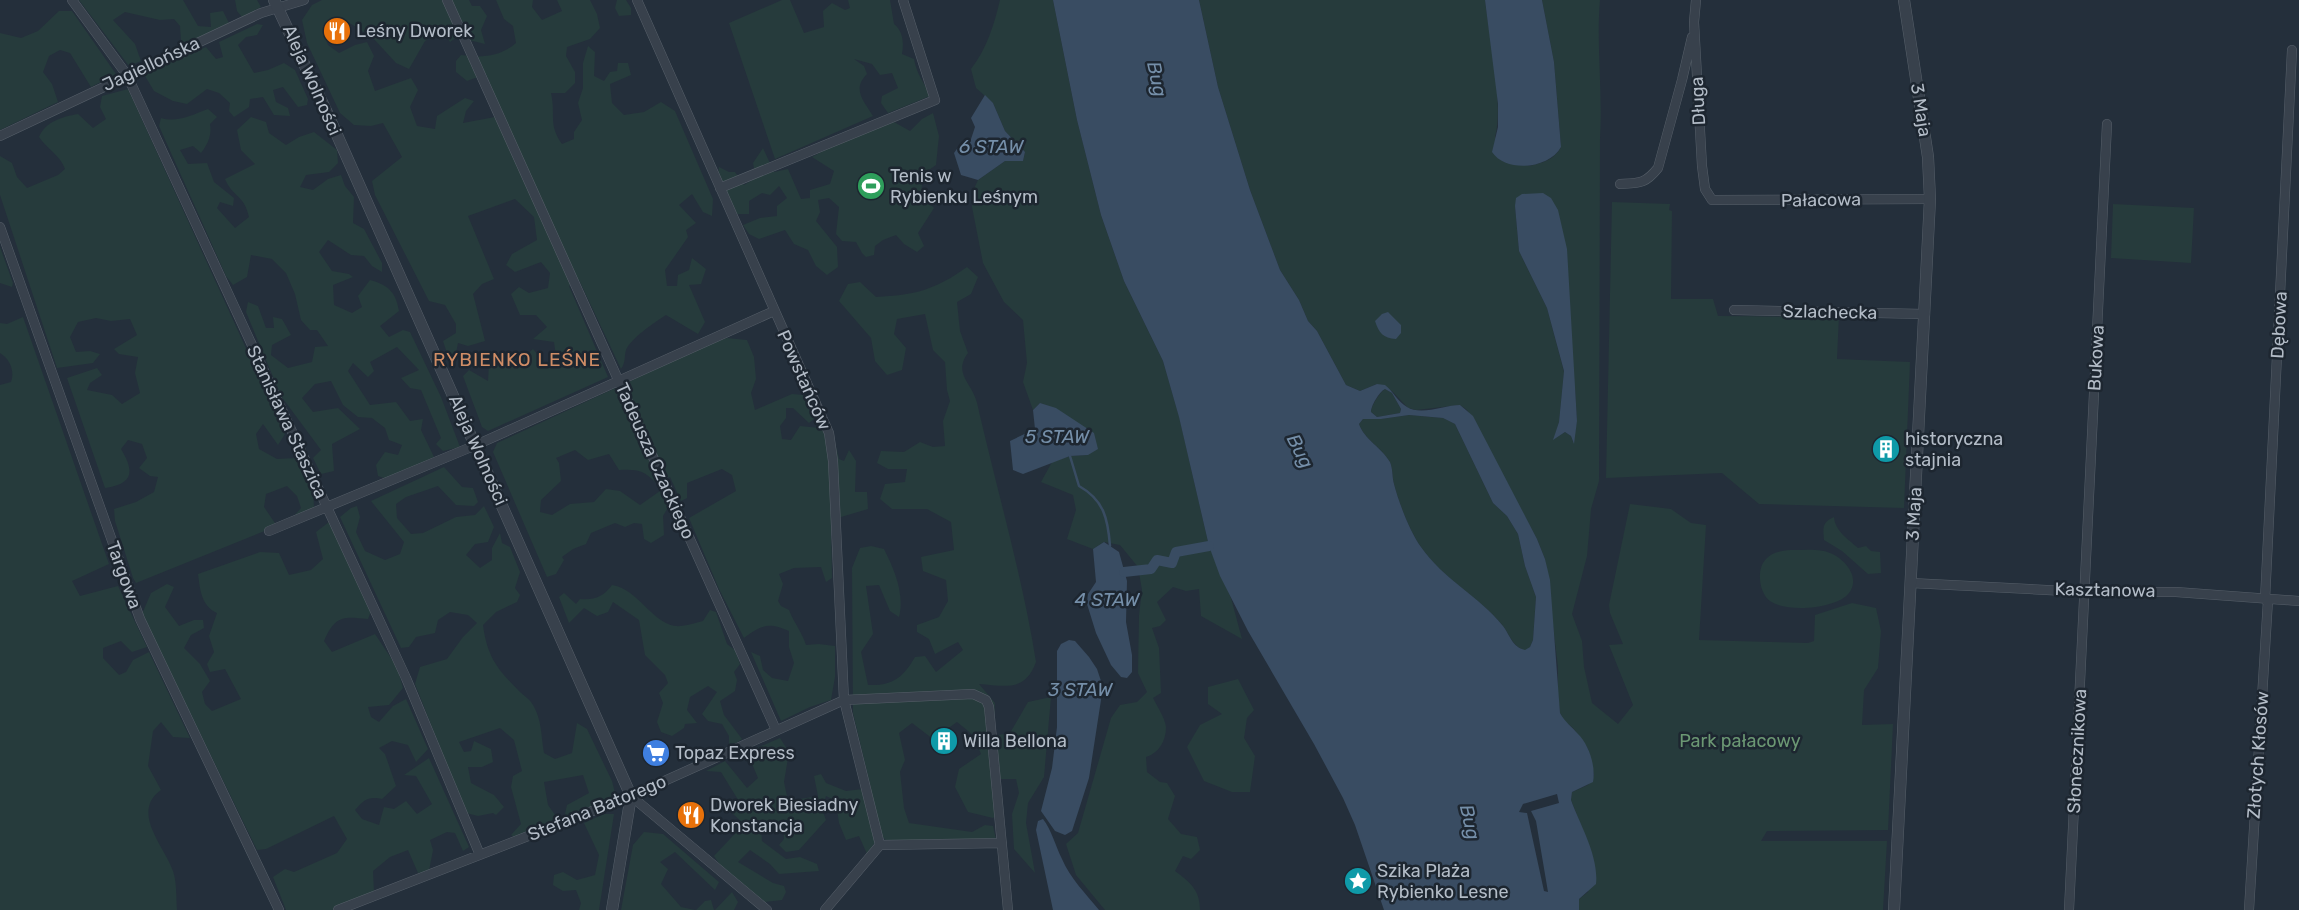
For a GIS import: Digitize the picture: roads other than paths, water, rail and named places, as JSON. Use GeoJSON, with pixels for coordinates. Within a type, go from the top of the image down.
{"type":"FeatureCollection","features":[{"type":"Feature","properties":{"kind":"street","name":"Stanisława Staszica"},"geometry":{"type":"LineString","coordinates":[[72,0],[127,75],[406,678],[480,855]]}},
{"type":"Feature","properties":{"kind":"street","name":"Jagiellońska"},"geometry":{"type":"LineString","coordinates":[[0,136],[261,13],[276,3],[304,0]]}},
{"type":"Feature","properties":{"kind":"street","name":"Tadeusza Czackiego"},"geometry":{"type":"LineString","coordinates":[[447,0],[776,730]]}},
{"type":"Feature","properties":{"kind":"street","name":"Powstańców"},"geometry":{"type":"LineString","coordinates":[[637,0],[829,433],[833,461],[844,700],[880,845]]}},
{"type":"Feature","properties":{"kind":"street"},"geometry":{"type":"LineString","coordinates":[[720,188],[935,100],[903,0]]}},
{"type":"Feature","properties":{"kind":"street","name":"Długa"},"geometry":{"type":"LineString","coordinates":[[1696,0],[1694,22],[1702,166],[1705,188],[1712,200]]}},
{"type":"Feature","properties":{"kind":"street","name":"3 Maja"},"geometry":{"type":"LineString","coordinates":[[1894,910],[1930,199],[1928,156],[1904,0]]}},
{"type":"Feature","properties":{"kind":"street","name":"Aleja Wolności"},"geometry":{"type":"LineString","coordinates":[[276,3],[476,445],[631,796]]}},
{"type":"Feature","properties":{"kind":"street"},"geometry":{"type":"LineString","coordinates":[[1620,184],[1642,183],[1658,168],[1682,80],[1694,22]]}},
{"type":"Feature","properties":{"kind":"street","name":"Dębowa"},"geometry":{"type":"LineString","coordinates":[[2267,600],[2292,50]]}},
{"type":"Feature","properties":{"kind":"street","name":"Bukowa"},"geometry":{"type":"LineString","coordinates":[[2086,592],[2107,124]]}},
{"type":"Feature","properties":{"kind":"street","name":"Pałacowa"},"geometry":{"type":"LineString","coordinates":[[1712,200],[1930,199]]}},
{"type":"Feature","properties":{"kind":"street","name":"Targowa"},"geometry":{"type":"LineString","coordinates":[[0,227],[140,620],[279,910]]}},
{"type":"Feature","properties":{"kind":"street","name":"Szlachecka"},"geometry":{"type":"LineString","coordinates":[[1734,310],[1925,314]]}},
{"type":"Feature","properties":{"kind":"street"},"geometry":{"type":"LineString","coordinates":[[268,531],[476,445],[774,311]]}},
{"type":"Feature","properties":{"kind":"street","name":"Kasztanowa"},"geometry":{"type":"LineString","coordinates":[[1911,583],[2086,592],[2176,592],[2299,602]]}},
{"type":"Feature","properties":{"kind":"street","name":"Słonecznikowa"},"geometry":{"type":"LineString","coordinates":[[2069,910],[2086,592]]}},
{"type":"Feature","properties":{"kind":"street","name":"Złotych Kłosów"},"geometry":{"type":"LineString","coordinates":[[2249,910],[2267,600]]}},
{"type":"Feature","properties":{"kind":"street","name":"Stefana Batorego"},"geometry":{"type":"LineString","coordinates":[[338,910],[631,796],[844,700],[973,694],[986,700],[989,707],[1002,843]]}},
{"type":"Feature","properties":{"kind":"street"},"geometry":{"type":"LineString","coordinates":[[612,910],[631,796]]}},
{"type":"Feature","properties":{"kind":"street"},"geometry":{"type":"LineString","coordinates":[[631,796],[767,910]]}},
{"type":"Feature","properties":{"kind":"street"},"geometry":{"type":"LineString","coordinates":[[825,910],[880,845],[1002,843],[1008,910]]}},
{"type":"Feature","properties":{"kind":"water","name":"Bug"},"geometry":{"type":"Polygon","coordinates":[[[1053,0],[1199,0],[1218,87],[1250,190],[1280,270],[1299,300],[1308,321],[1317,331],[1346,385],[1360,391],[1377,384],[1385,385],[1407,407],[1426,410],[1460,405],[1473,416],[1537,539],[1545,559],[1550,580],[1560,713],[1582,739],[1592,763],[1593,782],[1572,792],[1571,800],[1592,852],[1596,873],[1596,884],[1579,899],[1579,910],[1384,910],[1355,825],[1343,798],[1248,631],[1220,576],[1209,546],[1179,417],[1163,361],[1124,281],[1101,215],[1077,120],[1053,0]],[[1385,389],[1378,396],[1371,409],[1371,412],[1377,417],[1400,413],[1401,409],[1392,393],[1385,389]],[[1409,415],[1381,419],[1363,419],[1359,424],[1365,434],[1390,462],[1399,500],[1417,541],[1440,569],[1493,615],[1517,646],[1525,650],[1530,647],[1533,640],[1536,597],[1525,566],[1518,534],[1507,516],[1493,503],[1455,424],[1443,418],[1409,415]],[[1557,794],[1523,804],[1519,812],[1527,813],[1544,891],[1548,892],[1536,821],[1531,811],[1559,803],[1557,794]]]}},
{"type":"Feature","properties":{"kind":"water"},"geometry":{"type":"Polygon","coordinates":[[[1485,0],[1542,0],[1554,62],[1561,147],[1547,160],[1538,164],[1527,166],[1507,163],[1498,159],[1492,152],[1498,127],[1498,104],[1485,0]]]}},
{"type":"Feature","properties":{"kind":"water","name":"6 STAW"},"geometry":{"type":"Polygon","coordinates":[[[985,95],[993,103],[1005,131],[1025,152],[1023,161],[1005,161],[978,180],[961,175],[954,153],[959,146],[970,142],[975,127],[971,118],[985,95]]]}},
{"type":"Feature","properties":{"kind":"water"},"geometry":{"type":"Polygon","coordinates":[[[1543,193],[1551,198],[1558,210],[1567,249],[1577,421],[1574,444],[1571,436],[1565,432],[1553,440],[1559,422],[1564,371],[1547,308],[1519,251],[1516,198],[1522,194],[1543,193]]]}},
{"type":"Feature","properties":{"kind":"water"},"geometry":{"type":"Polygon","coordinates":[[[1388,312],[1401,325],[1401,333],[1396,339],[1382,334],[1375,321],[1382,314],[1388,312]]]}},
{"type":"Feature","properties":{"kind":"water","name":"5 STAW"},"geometry":{"type":"Polygon","coordinates":[[[1040,403],[1056,408],[1094,433],[1098,449],[1088,455],[1070,456],[1023,474],[1013,470],[1010,441],[1035,429],[1033,410],[1040,403]]]}},
{"type":"Feature","properties":{"kind":"water","name":"4 STAW"},"geometry":{"type":"Polygon","coordinates":[[[1104,542],[1119,552],[1127,581],[1126,622],[1132,655],[1132,672],[1127,678],[1121,677],[1111,665],[1096,633],[1087,604],[1088,594],[1096,582],[1093,549],[1104,542]]]}},
{"type":"Feature","properties":{"kind":"water","name":"3 STAW"},"geometry":{"type":"Polygon","coordinates":[[[1069,640],[1075,641],[1089,657],[1097,669],[1103,687],[1089,778],[1072,831],[1065,835],[1055,831],[1041,811],[1052,768],[1057,727],[1057,651],[1061,644],[1069,640]]]}},
{"type":"Feature","properties":{"kind":"water"},"geometry":{"type":"Polygon","coordinates":[[[1043,819],[1049,828],[1069,873],[1099,910],[1053,910],[1036,830],[1038,821],[1043,819]]]}},
{"type":"Feature","properties":{"kind":"waterway"},"geometry":{"type":"LineString","coordinates":[[1070,456],[1079,486],[1094,497],[1103,511],[1108,527],[1110,546]]}},
{"type":"Feature","properties":{"kind":"waterway"},"geometry":{"type":"LineString","coordinates":[[1124,572],[1151,569],[1157,560],[1172,563],[1176,552],[1209,546]]}},
{"type":"Feature","properties":{"kind":"place","name":"Leśny Dworek"},"geometry":{"type":"Point","coordinates":[337,31]}},
{"type":"Feature","properties":{"kind":"place","name":"Tenis w Rybienku Leśnym"},"geometry":{"type":"Point","coordinates":[871,186]}},
{"type":"Feature","properties":{"kind":"place","name":"historyczna stajnia"},"geometry":{"type":"Point","coordinates":[1886,449]}},
{"type":"Feature","properties":{"kind":"place","name":"Willa Bellona"},"geometry":{"type":"Point","coordinates":[944,741]}},
{"type":"Feature","properties":{"kind":"place","name":"Topaz Express"},"geometry":{"type":"Point","coordinates":[656,753]}},
{"type":"Feature","properties":{"kind":"place","name":"Dworek Biesiadny Konstancja"},"geometry":{"type":"Point","coordinates":[691,815]}},
{"type":"Feature","properties":{"kind":"place","name":"Szika Plaża Rybienko Lesne"},"geometry":{"type":"Point","coordinates":[1358,881]}},
{"type":"Feature","properties":{"kind":"district","name":"RYBIENKO LEŚNE"},"geometry":{"type":"Point","coordinates":[517,359]}},
{"type":"Feature","properties":{"kind":"park label","name":"Park pałacowy"},"geometry":{"type":"Point","coordinates":[1740,741]}}]}
